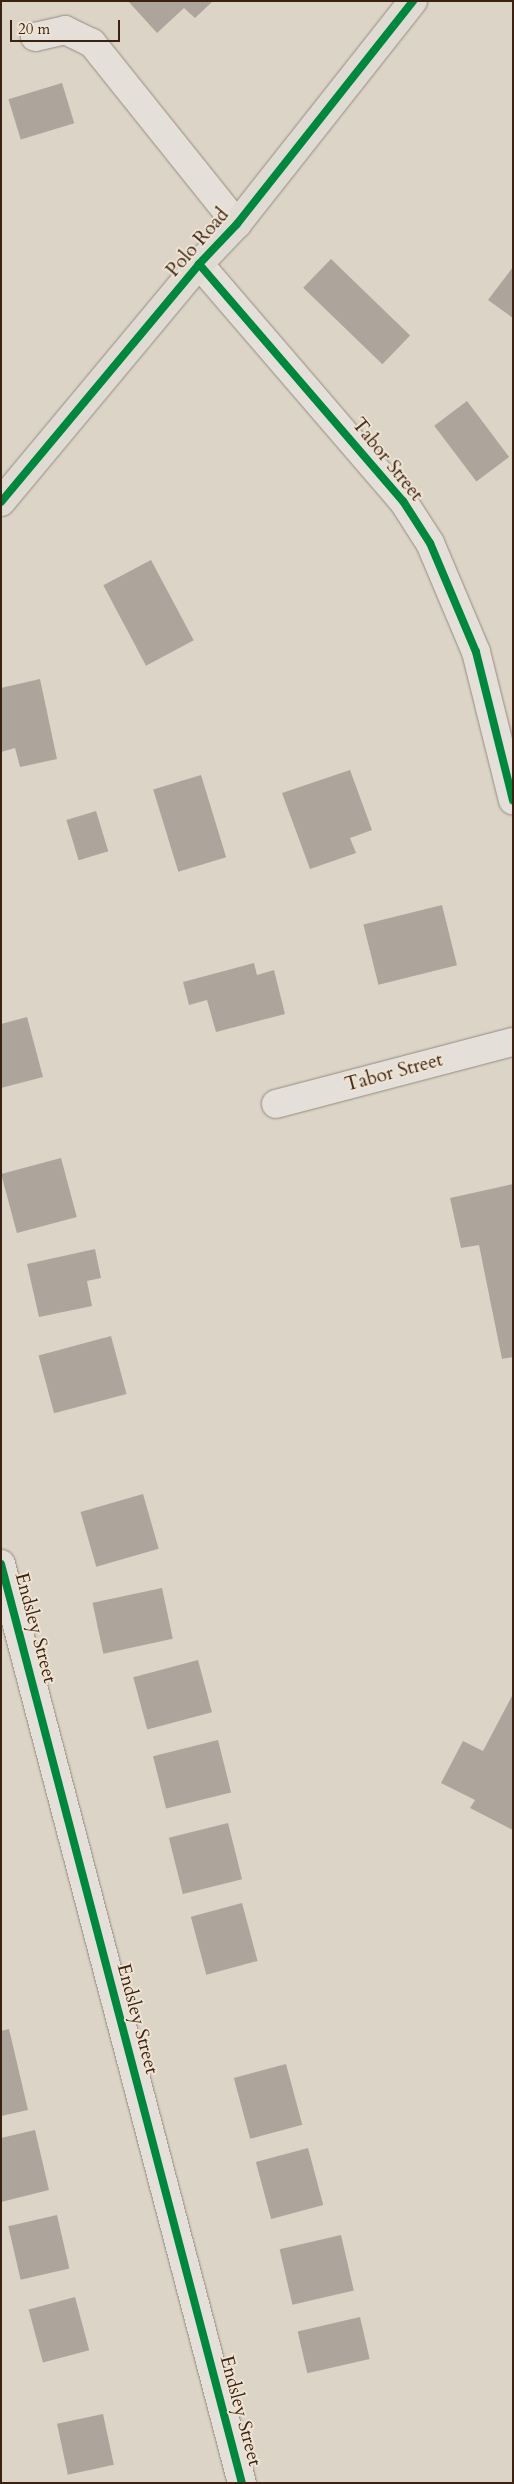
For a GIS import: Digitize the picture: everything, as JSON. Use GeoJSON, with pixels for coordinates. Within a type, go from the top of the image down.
{"type":"FeatureCollection","features":[{"type":"Feature","properties":{"kind":"main road","name":"Polo Road"},"geometry":{"type":"LineString","coordinates":[[1,502],[198,264],[237,224],[413,1]]}},
{"type":"Feature","properties":{"kind":"street"},"geometry":{"type":"LineString","coordinates":[[35,37],[65,30],[92,43],[237,224]]}},
{"type":"Feature","properties":{"kind":"street","name":"Tabor Street"},"geometry":{"type":"LineString","coordinates":[[198,264],[403,501],[430,543],[476,652],[513,800]]}},
{"type":"Feature","properties":{"kind":"street","name":"Tabor Street"},"geometry":{"type":"LineString","coordinates":[[276,1104],[513,1042]]}},
{"type":"Feature","properties":{"kind":"street","name":"Endsley Street"},"geometry":{"type":"LineString","coordinates":[[1,1564],[242,2483]]}},
{"type":"Feature","properties":{"kind":"building"},"geometry":{"type":"Polygon","coordinates":[[[128,1],[213,1],[195,18],[184,8],[157,33],[128,1]]]}},
{"type":"Feature","properties":{"kind":"building"},"geometry":{"type":"Polygon","coordinates":[[[62,83],[74,123],[21,140],[8,99],[62,83]]]}},
{"type":"Feature","properties":{"kind":"building"},"geometry":{"type":"Polygon","coordinates":[[[331,259],[410,335],[382,364],[303,288],[331,259]]]}},
{"type":"Feature","properties":{"kind":"building"},"geometry":{"type":"Polygon","coordinates":[[[513,267],[513,318],[488,300],[513,267]]]}},
{"type":"Feature","properties":{"kind":"building"},"geometry":{"type":"Polygon","coordinates":[[[467,401],[509,457],[476,482],[434,426],[467,401]]]}},
{"type":"Feature","properties":{"kind":"building"},"geometry":{"type":"Polygon","coordinates":[[[151,560],[194,640],[146,666],[103,585],[151,560]]]}},
{"type":"Feature","properties":{"kind":"building"},"geometry":{"type":"Polygon","coordinates":[[[40,679],[57,759],[20,767],[15,748],[1,752],[1,688],[40,679]]]}},
{"type":"Feature","properties":{"kind":"building"},"geometry":{"type":"Polygon","coordinates":[[[350,770],[372,830],[350,838],[356,853],[310,869],[282,793],[350,770]]]}},
{"type":"Feature","properties":{"kind":"building"},"geometry":{"type":"Polygon","coordinates":[[[201,775],[226,857],[178,872],[153,790],[201,775]]]}},
{"type":"Feature","properties":{"kind":"building"},"geometry":{"type":"Polygon","coordinates":[[[96,811],[108,851],[79,860],[66,820],[96,811]]]}},
{"type":"Feature","properties":{"kind":"building"},"geometry":{"type":"Polygon","coordinates":[[[442,905],[457,965],[378,985],[363,925],[442,905]]]}},
{"type":"Feature","properties":{"kind":"building"},"geometry":{"type":"Polygon","coordinates":[[[254,963],[257,975],[274,970],[285,1014],[216,1032],[207,1000],[189,1005],[183,982],[254,963]]]}},
{"type":"Feature","properties":{"kind":"building"},"geometry":{"type":"Polygon","coordinates":[[[27,1017],[43,1077],[1,1088],[1,1024],[27,1017]]]}},
{"type":"Feature","properties":{"kind":"building"},"geometry":{"type":"Polygon","coordinates":[[[61,1158],[77,1217],[17,1233],[1,1174],[61,1158]]]}},
{"type":"Feature","properties":{"kind":"building"},"geometry":{"type":"Polygon","coordinates":[[[513,1184],[513,1357],[502,1359],[479,1245],[461,1248],[450,1198],[513,1184]]]}},
{"type":"Feature","properties":{"kind":"building"},"geometry":{"type":"Polygon","coordinates":[[[95,1249],[101,1278],[87,1281],[92,1306],[39,1317],[27,1264],[95,1249]]]}},
{"type":"Feature","properties":{"kind":"building"},"geometry":{"type":"Polygon","coordinates":[[[111,1336],[127,1394],[54,1413],[39,1355],[111,1336]]]}},
{"type":"Feature","properties":{"kind":"building"},"geometry":{"type":"Polygon","coordinates":[[[143,1494],[159,1549],[96,1567],[81,1512],[143,1494]]]}},
{"type":"Feature","properties":{"kind":"building"},"geometry":{"type":"Polygon","coordinates":[[[162,1588],[173,1639],[103,1654],[93,1603],[162,1588]]]}},
{"type":"Feature","properties":{"kind":"building"},"geometry":{"type":"Polygon","coordinates":[[[198,1660],[212,1712],[147,1730],[133,1677],[198,1660]]]}},
{"type":"Feature","properties":{"kind":"building"},"geometry":{"type":"Polygon","coordinates":[[[513,1694],[513,1830],[470,1808],[475,1800],[441,1783],[463,1741],[483,1751],[513,1694]]]}},
{"type":"Feature","properties":{"kind":"building"},"geometry":{"type":"Polygon","coordinates":[[[218,1740],[231,1792],[166,1809],[153,1756],[218,1740]]]}},
{"type":"Feature","properties":{"kind":"building"},"geometry":{"type":"Polygon","coordinates":[[[228,1823],[242,1879],[183,1894],[169,1838],[228,1823]]]}},
{"type":"Feature","properties":{"kind":"building"},"geometry":{"type":"Polygon","coordinates":[[[242,1903],[258,1961],[206,1975],[191,1917],[242,1903]]]}},
{"type":"Feature","properties":{"kind":"building"},"geometry":{"type":"Polygon","coordinates":[[[9,2029],[28,2110],[1,2116],[1,2031],[9,2029]]]}},
{"type":"Feature","properties":{"kind":"building"},"geometry":{"type":"Polygon","coordinates":[[[286,2064],[302,2125],[250,2139],[234,2078],[286,2064]]]}},
{"type":"Feature","properties":{"kind":"building"},"geometry":{"type":"Polygon","coordinates":[[[35,2130],[49,2190],[1,2202],[1,2138],[35,2130]]]}},
{"type":"Feature","properties":{"kind":"building"},"geometry":{"type":"Polygon","coordinates":[[[308,2148],[323,2205],[271,2219],[256,2162],[308,2148]]]}},
{"type":"Feature","properties":{"kind":"building"},"geometry":{"type":"Polygon","coordinates":[[[57,2215],[69,2269],[21,2280],[8,2226],[57,2215]]]}},
{"type":"Feature","properties":{"kind":"building"},"geometry":{"type":"Polygon","coordinates":[[[341,2235],[354,2291],[292,2305],[280,2249],[341,2235]]]}},
{"type":"Feature","properties":{"kind":"building"},"geometry":{"type":"Polygon","coordinates":[[[75,2297],[89,2350],[43,2363],[29,2309],[75,2297]]]}},
{"type":"Feature","properties":{"kind":"building"},"geometry":{"type":"Polygon","coordinates":[[[360,2317],[370,2359],[307,2373],[298,2331],[360,2317]]]}},
{"type":"Feature","properties":{"kind":"building"},"geometry":{"type":"Polygon","coordinates":[[[103,2414],[114,2465],[68,2475],[57,2424],[103,2414]]]}},
{"type":"Feature","properties":{"kind":"cycle path"},"geometry":{"type":"LineString","coordinates":[[1,502],[199,264],[237,224],[413,1]]}},
{"type":"Feature","properties":{"kind":"cycle path"},"geometry":{"type":"LineString","coordinates":[[199,264],[403,501],[430,543],[476,652],[513,800]]}},
{"type":"Feature","properties":{"kind":"cycle path"},"geometry":{"type":"LineString","coordinates":[[1,1564],[242,2483]]}}]}
